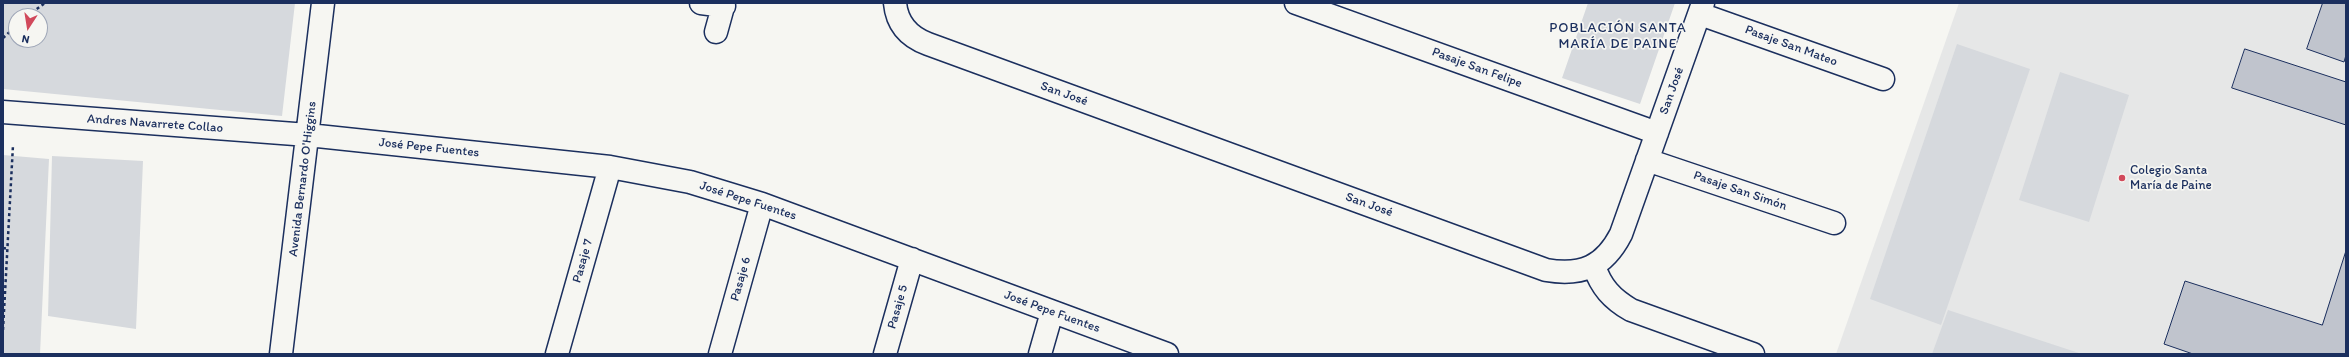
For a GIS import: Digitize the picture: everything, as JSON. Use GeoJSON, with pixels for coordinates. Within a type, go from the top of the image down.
{"type":"FeatureCollection","features":[{"type":"Feature","properties":{"kind":"street","name":"Avenida Bernardo O'Higgins"},"geometry":{"type":"LineString","coordinates":[[281,354],[308,135],[322,3]]}},
{"type":"Feature","properties":{"kind":"street"},"geometry":{"type":"LineString","coordinates":[[701,3],[724,4],[716,32]]}},
{"type":"Feature","properties":{"kind":"street","name":"San José"},"geometry":{"type":"LineString","coordinates":[[896,3],[901,23],[917,40],[1546,270],[1562,273],[1579,272],[1594,266],[1605,258],[1621,234],[1701,8]]}},
{"type":"Feature","properties":{"kind":"street","name":"Pasaje San Felipe"},"geometry":{"type":"LineString","coordinates":[[1296,3],[1657,133]]}},
{"type":"Feature","properties":{"kind":"street","name":"Pasaje San Mateo"},"geometry":{"type":"LineString","coordinates":[[1701,8],[1883,79]]}},
{"type":"Feature","properties":{"kind":"street","name":"Andres Navarrete Collao"},"geometry":{"type":"LineString","coordinates":[[3,112],[308,135]]}},
{"type":"Feature","properties":{"kind":"street","name":"José Pepe Fuentes"},"geometry":{"type":"LineString","coordinates":[[308,135],[610,168],[690,182],[762,204],[1167,354]]}},
{"type":"Feature","properties":{"kind":"street","name":"Pasaje San Simón"},"geometry":{"type":"LineString","coordinates":[[1647,160],[1834,223]]}},
{"type":"Feature","properties":{"kind":"street","name":"Pasaje 7"},"geometry":{"type":"LineString","coordinates":[[557,354],[610,168]]}},
{"type":"Feature","properties":{"kind":"street","name":"Pasaje 6"},"geometry":{"type":"LineString","coordinates":[[720,354],[762,204]]}},
{"type":"Feature","properties":{"kind":"street","name":"Pasaje 5"},"geometry":{"type":"LineString","coordinates":[[885,354],[912,259]]}},
{"type":"Feature","properties":{"kind":"street"},"geometry":{"type":"LineString","coordinates":[[1594,266],[1606,291],[1617,302],[1631,310],[1753,354]]}},
{"type":"Feature","properties":{"kind":"street"},"geometry":{"type":"LineString","coordinates":[[1040,354],[1052,312]]}},
{"type":"Feature","properties":{"kind":"path"},"geometry":{"type":"LineString","coordinates":[[3,330],[13,144]]}},
{"type":"Feature","properties":{"kind":"path"},"geometry":{"type":"LineString","coordinates":[[3,248],[8,249]]}},
{"type":"Feature","properties":{"kind":"shaded area"},"geometry":{"type":"Polygon","coordinates":[[[3,3],[295,3],[282,116],[3,89],[3,3]]]}},
{"type":"Feature","properties":{"kind":"shaded area"},"geometry":{"type":"Polygon","coordinates":[[[1588,3],[1675,3],[1640,104],[1562,78],[1588,3]]]}},
{"type":"Feature","properties":{"kind":"shaded area","name":"Colegio Santa María de Paine"},"geometry":{"type":"Polygon","coordinates":[[[1959,3],[2346,3],[2346,354],[1836,354],[1959,3]]]}},
{"type":"Feature","properties":{"kind":"shaded area"},"geometry":{"type":"Polygon","coordinates":[[[1957,44],[2030,69],[1941,325],[1870,299],[1957,44]]]}},
{"type":"Feature","properties":{"kind":"shaded area"},"geometry":{"type":"Polygon","coordinates":[[[2060,72],[2129,95],[2089,222],[2019,200],[2060,72]]]}},
{"type":"Feature","properties":{"kind":"shaded area"},"geometry":{"type":"Polygon","coordinates":[[[3,155],[49,159],[40,354],[3,354],[3,155]]]}},
{"type":"Feature","properties":{"kind":"shaded area"},"geometry":{"type":"Polygon","coordinates":[[[52,156],[143,161],[136,329],[48,316],[52,156]]]}},
{"type":"Feature","properties":{"kind":"shaded area"},"geometry":{"type":"Polygon","coordinates":[[[1948,310],[2082,354],[1932,354],[1948,310]]]}},
{"type":"Feature","properties":{"kind":"building"},"geometry":{"type":"Polygon","coordinates":[[[2323,3],[2346,3],[2346,55],[2344,62],[2307,49],[2323,3]]]}},
{"type":"Feature","properties":{"kind":"building"},"geometry":{"type":"Polygon","coordinates":[[[2245,49],[2346,82],[2346,125],[2232,88],[2245,49]]]}},
{"type":"Feature","properties":{"kind":"building"},"geometry":{"type":"Polygon","coordinates":[[[2346,251],[2346,354],[2193,354],[2164,344],[2185,281],[2322,325],[2346,251]]]}},
{"type":"Feature","properties":{"kind":"place","name":"Colegio Santa María de Paine"},"geometry":{"type":"Point","coordinates":[2122,178]}},
{"type":"Feature","properties":{"kind":"district","name":"POBLACIÓN SANTA MARÍA DE PAINE"},"geometry":{"type":"Point","coordinates":[1618,36]}}]}
